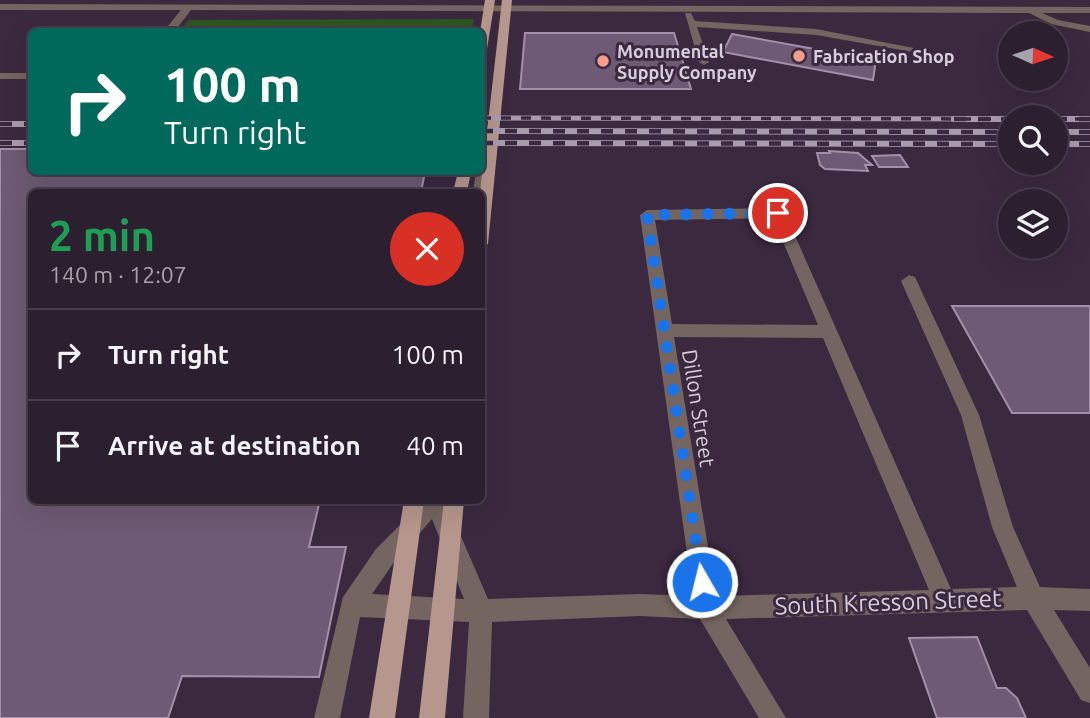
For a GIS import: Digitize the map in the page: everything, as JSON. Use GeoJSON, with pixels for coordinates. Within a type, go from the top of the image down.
{"type":"FeatureCollection","features":[{"type":"Feature","properties":{"kind":"main road"},"geometry":{"type":"LineString","coordinates":[[485,31],[490,0]]}},
{"type":"Feature","properties":{"kind":"main road"},"geometry":{"type":"LineString","coordinates":[[485,204],[505,3]]}},
{"type":"Feature","properties":{"kind":"main road"},"geometry":{"type":"LineString","coordinates":[[382,718],[413,504]]}},
{"type":"Feature","properties":{"kind":"main road"},"geometry":{"type":"LineString","coordinates":[[432,718],[454,504]]}},
{"type":"Feature","properties":{"kind":"street"},"geometry":{"type":"LineString","coordinates":[[55,7],[64,0]]}},
{"type":"Feature","properties":{"kind":"street"},"geometry":{"type":"LineString","coordinates":[[1018,0],[1028,9],[1055,22],[1090,29]]}},
{"type":"Feature","properties":{"kind":"street"},"geometry":{"type":"LineString","coordinates":[[0,7],[115,4],[188,8],[505,3],[685,9],[764,5],[1090,9]]}},
{"type":"Feature","properties":{"kind":"street"},"geometry":{"type":"LineString","coordinates":[[485,154],[505,3]]}},
{"type":"Feature","properties":{"kind":"street"},"geometry":{"type":"LineString","coordinates":[[172,28],[188,8]]}},
{"type":"Feature","properties":{"kind":"street"},"geometry":{"type":"LineString","coordinates":[[685,9],[704,62]]}},
{"type":"Feature","properties":{"kind":"street"},"geometry":{"type":"LineString","coordinates":[[691,24],[816,32],[924,51]]}},
{"type":"Feature","properties":{"kind":"street"},"geometry":{"type":"LineString","coordinates":[[0,76],[28,76]]}},
{"type":"Feature","properties":{"kind":"street","name":"Dillon Street"},"geometry":{"type":"LineString","coordinates":[[706,608],[647,215],[778,213],[830,332]]}},
{"type":"Feature","properties":{"kind":"street"},"geometry":{"type":"LineString","coordinates":[[909,281],[970,415],[1003,527],[1033,598],[1090,691]]}},
{"type":"Feature","properties":{"kind":"street"},"geometry":{"type":"LineString","coordinates":[[664,330],[830,332],[945,601]]}},
{"type":"Feature","properties":{"kind":"street"},"geometry":{"type":"LineString","coordinates":[[327,718],[351,605],[384,557],[423,517],[428,504]]}},
{"type":"Feature","properties":{"kind":"street"},"geometry":{"type":"LineString","coordinates":[[441,504],[443,520],[481,611],[476,718]]}},
{"type":"Feature","properties":{"kind":"street","name":"South Kresson Street"},"geometry":{"type":"LineString","coordinates":[[351,605],[481,611],[640,605],[706,608],[1033,598],[1090,600]]}},
{"type":"Feature","properties":{"kind":"street"},"geometry":{"type":"LineString","coordinates":[[706,608],[773,718]]}},
{"type":"Feature","properties":{"kind":"green space"},"geometry":{"type":"Polygon","coordinates":[[[474,19],[473,28],[182,28],[189,20],[474,19]]]}},
{"type":"Feature","properties":{"kind":"building","name":"Monumental Supply Company"},"geometry":{"type":"Polygon","coordinates":[[[525,33],[674,33],[691,89],[520,89],[525,33]]]}},
{"type":"Feature","properties":{"kind":"building","name":"Fabrication Shop"},"geometry":{"type":"Polygon","coordinates":[[[732,34],[876,60],[873,80],[723,52],[732,34]]]}},
{"type":"Feature","properties":{"kind":"building"},"geometry":{"type":"Polygon","coordinates":[[[0,149],[28,149],[28,175],[424,175],[422,189],[28,189],[28,504],[319,504],[309,547],[346,547],[319,677],[182,676],[168,718],[0,718],[0,149]]]}},
{"type":"Feature","properties":{"kind":"building"},"geometry":{"type":"Polygon","coordinates":[[[829,151],[858,153],[872,165],[865,165],[868,171],[825,169],[820,165],[817,153],[830,153],[829,151]]]}},
{"type":"Feature","properties":{"kind":"building"},"geometry":{"type":"Polygon","coordinates":[[[900,155],[908,167],[879,167],[872,156],[900,155]]]}},
{"type":"Feature","properties":{"kind":"building"},"geometry":{"type":"Polygon","coordinates":[[[952,306],[1090,306],[1090,413],[1012,413],[952,306]]]}},
{"type":"Feature","properties":{"kind":"building"},"geometry":{"type":"Polygon","coordinates":[[[977,637],[997,688],[1006,688],[1017,698],[1026,718],[937,718],[909,638],[977,637]]]}},
{"type":"Feature","properties":{"kind":"railway"},"geometry":{"type":"LineString","coordinates":[[485,118],[1010,119],[954,119]]}},
{"type":"Feature","properties":{"kind":"railway"},"geometry":{"type":"LineString","coordinates":[[1068,119],[1090,119]]}},
{"type":"Feature","properties":{"kind":"railway"},"geometry":{"type":"LineString","coordinates":[[0,124],[28,124]]}},
{"type":"Feature","properties":{"kind":"railway"},"geometry":{"type":"LineString","coordinates":[[485,131],[998,132]]}},
{"type":"Feature","properties":{"kind":"railway"},"geometry":{"type":"LineString","coordinates":[[1068,132],[1090,132]]}},
{"type":"Feature","properties":{"kind":"railway"},"geometry":{"type":"LineString","coordinates":[[0,143],[28,143]]}},
{"type":"Feature","properties":{"kind":"railway"},"geometry":{"type":"LineString","coordinates":[[485,143],[998,144]]}},
{"type":"Feature","properties":{"kind":"railway"},"geometry":{"type":"LineString","coordinates":[[1068,144],[1090,144]]}},
{"type":"Feature","properties":{"kind":"place","name":"Fabrication Shop"},"geometry":{"type":"Point","coordinates":[799,56]}},
{"type":"Feature","properties":{"kind":"place","name":"Monumental Supply Company"},"geometry":{"type":"Point","coordinates":[603,61]}},
{"type":"Feature","properties":{"kind":"route"},"geometry":{"type":"LineString","coordinates":[[702,582],[647,215],[778,213]]}}]}
